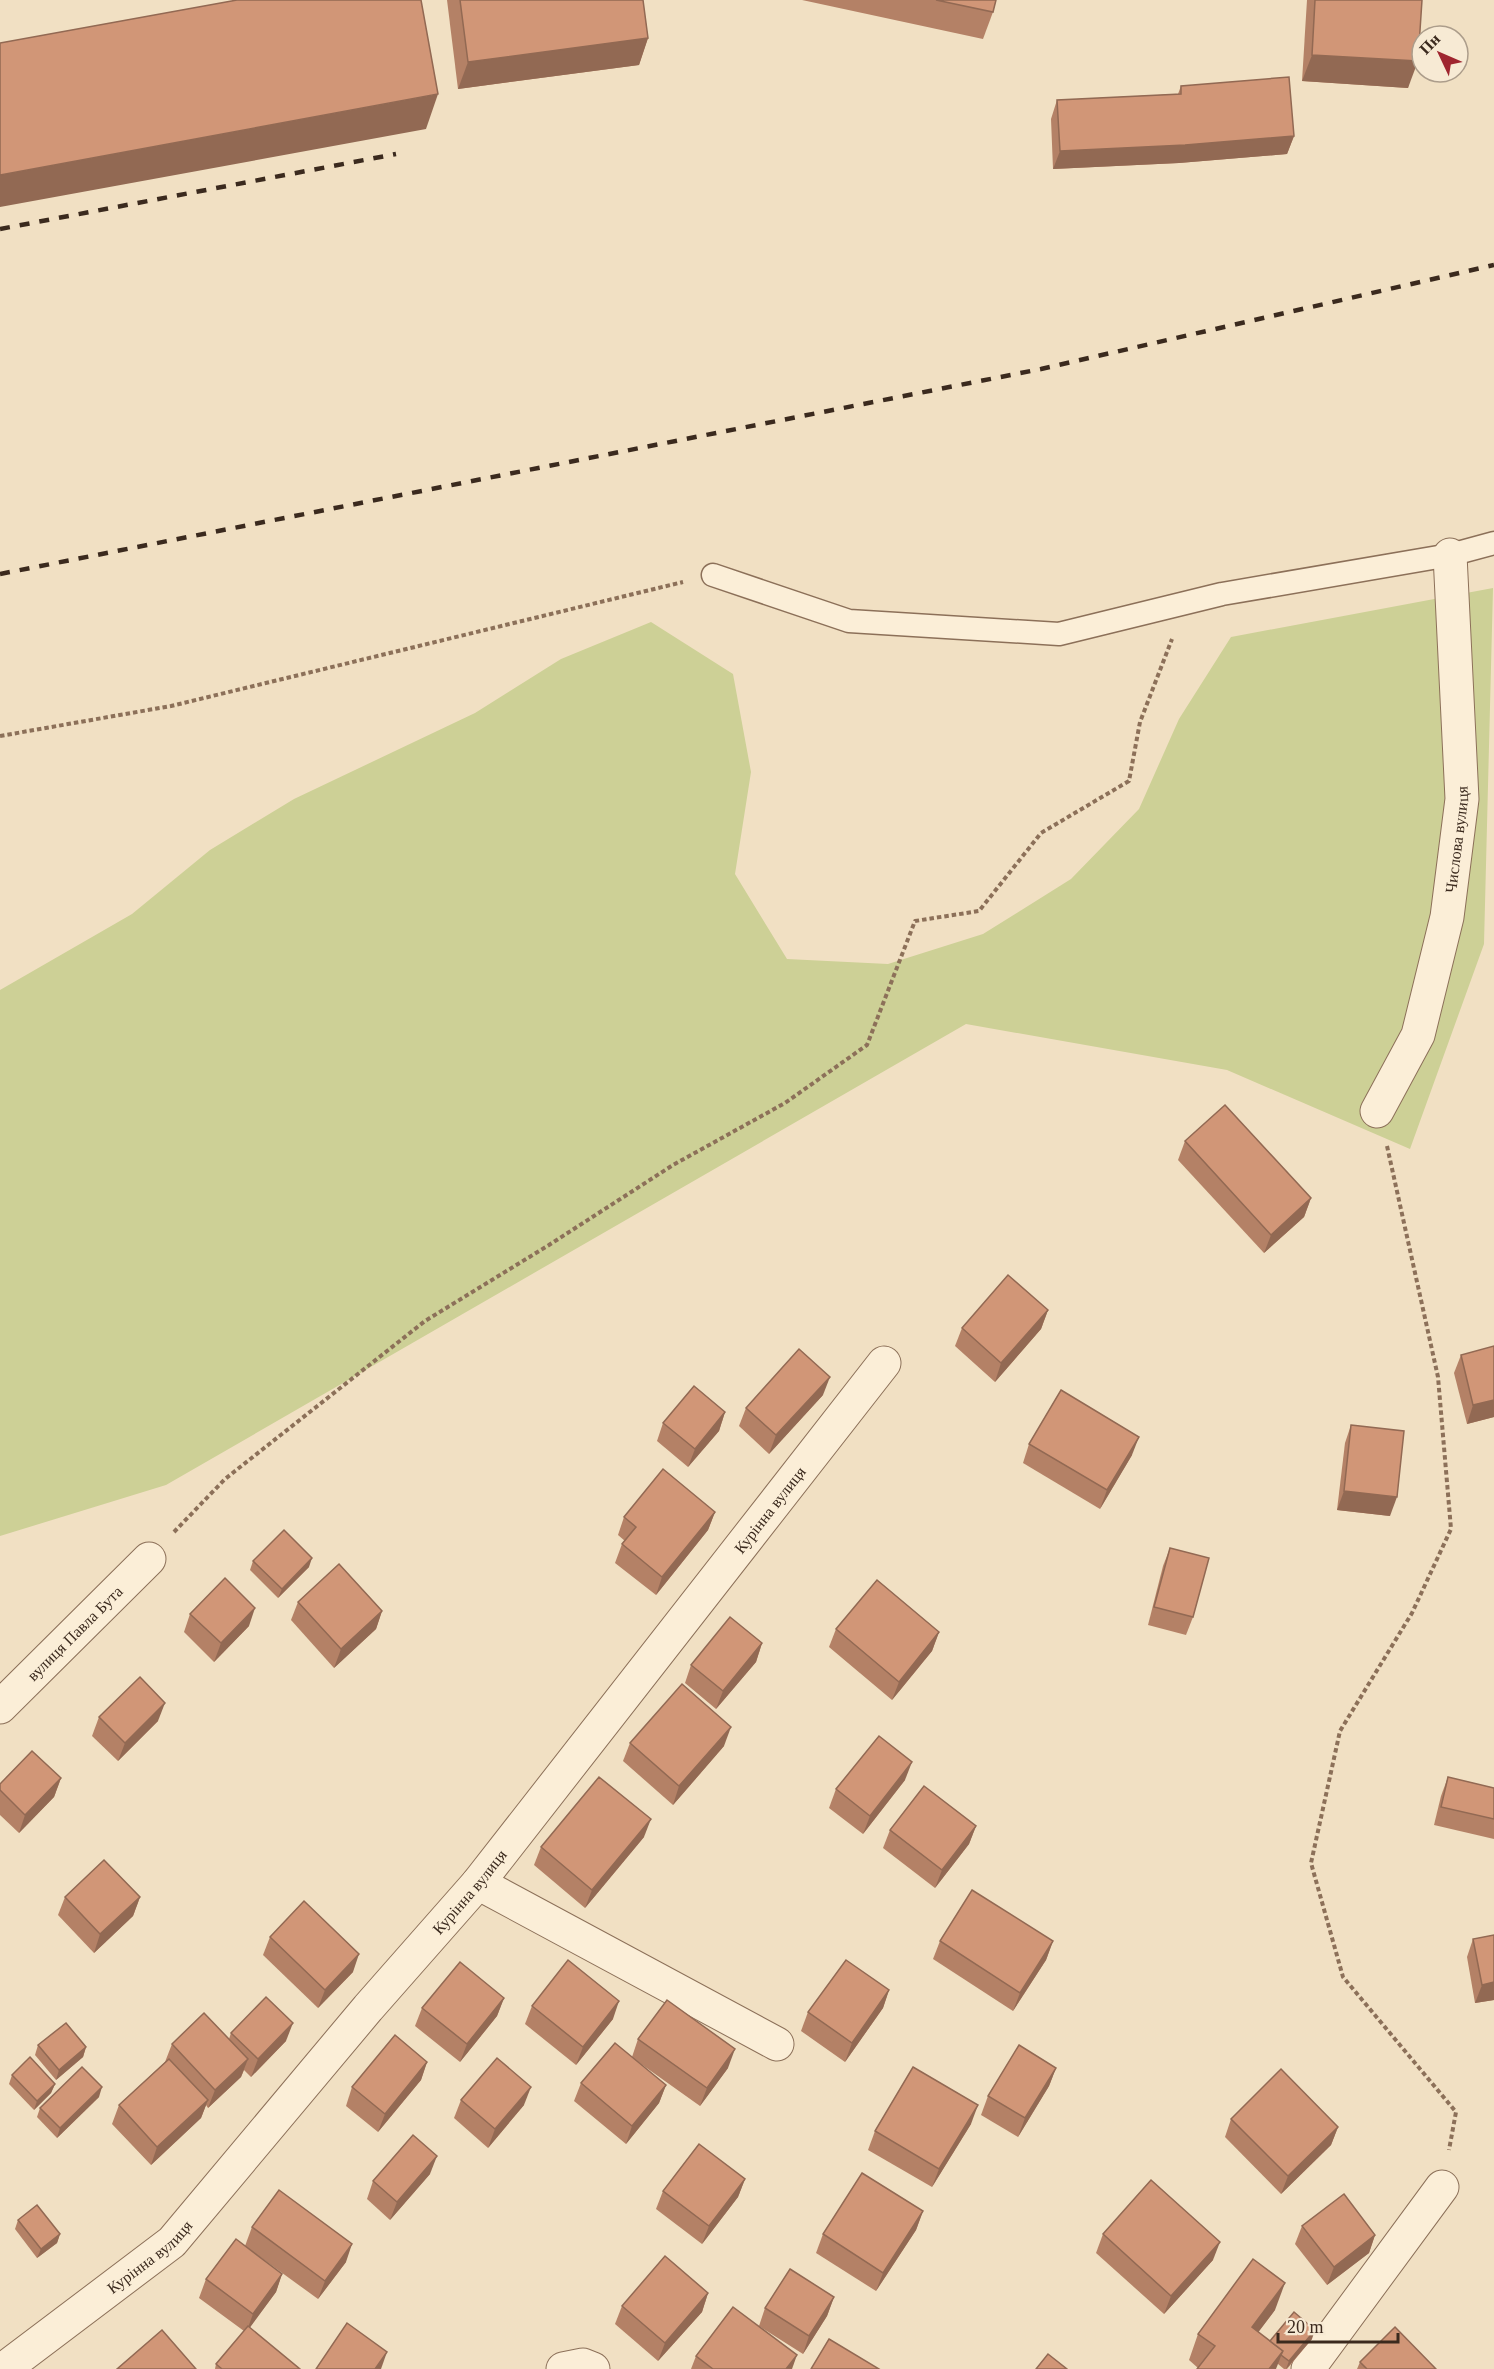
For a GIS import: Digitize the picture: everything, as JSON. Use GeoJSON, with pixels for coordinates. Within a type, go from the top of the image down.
{"type":"FeatureCollection","features":[{"type":"Feature","properties":{"kind":"street","name":"Числова вулиця"},"geometry":{"type":"LineString","coordinates":[[1377,1111],[1418,1035],[1447,917],[1461,799],[1450,555]]}},
{"type":"Feature","properties":{"kind":"street","name":"Курінна вулиця"},"geometry":{"type":"LineString","coordinates":[[4,2369],[172,2242],[368,2008],[478,1883],[884,1363]]}},
{"type":"Feature","properties":{"kind":"street","name":"вулиця Павла Бута"},"geometry":{"type":"LineString","coordinates":[[0,1707],[149,1559]]}},
{"type":"Feature","properties":{"kind":"street"},"geometry":{"type":"LineString","coordinates":[[478,1883],[777,2044]]}},
{"type":"Feature","properties":{"kind":"street"},"geometry":{"type":"LineString","coordinates":[[1308,2369],[1442,2187]]}},
{"type":"Feature","properties":{"kind":"street"},"geometry":{"type":"LineString","coordinates":[[563,2369],[583,2365],[593,2369]]}},
{"type":"Feature","properties":{"kind":"lane"},"geometry":{"type":"LineString","coordinates":[[713,575],[849,621],[1059,634],[1222,594],[1450,555],[1494,543]]}},
{"type":"Feature","properties":{"kind":"path"},"geometry":{"type":"LineString","coordinates":[[0,736],[171,706],[713,575]]}},
{"type":"Feature","properties":{"kind":"path"},"geometry":{"type":"LineString","coordinates":[[149,1559],[225,1479],[425,1321],[673,1165],[785,1103],[867,1045],[915,921],[979,911],[1041,832],[1129,781],[1140,722],[1186,603]]}},
{"type":"Feature","properties":{"kind":"path"},"geometry":{"type":"LineString","coordinates":[[1377,1111],[1393,1165],[1438,1377],[1450,1529],[1412,1612],[1340,1731],[1311,1863],[1343,1977],[1456,2112]]}},
{"type":"Feature","properties":{"kind":"green space"},"geometry":{"type":"Polygon","coordinates":[[[1493,588],[1484,944],[1410,1149],[1227,1070],[966,1024],[166,1485],[0,1536],[0,990],[132,914],[210,850],[294,799],[475,713],[561,659],[651,622],[733,674],[751,772],[735,874],[787,959],[888,964],[983,934],[1071,879],[1139,809],[1179,719],[1231,637],[1493,588]]]}},
{"type":"Feature","properties":{"kind":"building"},"geometry":{"type":"Polygon","coordinates":[[[237,0],[421,0],[438,94],[0,175],[0,43],[237,0]]]}},
{"type":"Feature","properties":{"kind":"building"},"geometry":{"type":"Polygon","coordinates":[[[460,0],[643,0],[648,38],[468,62],[460,0]]]}},
{"type":"Feature","properties":{"kind":"building"},"geometry":{"type":"Polygon","coordinates":[[[936,0],[996,0],[993,12],[936,0]]]}},
{"type":"Feature","properties":{"kind":"building"},"geometry":{"type":"Polygon","coordinates":[[[1315,0],[1422,0],[1420,24],[1410,24],[1410,61],[1312,55],[1315,0]]]}},
{"type":"Feature","properties":{"kind":"building"},"geometry":{"type":"Polygon","coordinates":[[[1289,77],[1294,136],[1185,145],[1060,151],[1057,100],[1181,94],[1181,86],[1289,77]]]}},
{"type":"Feature","properties":{"kind":"building"},"geometry":{"type":"Polygon","coordinates":[[[1225,1105],[1311,1198],[1271,1235],[1185,1141],[1225,1105]]]}},
{"type":"Feature","properties":{"kind":"building"},"geometry":{"type":"Polygon","coordinates":[[[1008,1275],[1048,1310],[1001,1363],[962,1328],[1008,1275]]]}},
{"type":"Feature","properties":{"kind":"building"},"geometry":{"type":"Polygon","coordinates":[[[1494,1346],[1494,1400],[1473,1405],[1461,1355],[1494,1346]]]}},
{"type":"Feature","properties":{"kind":"building"},"geometry":{"type":"Polygon","coordinates":[[[799,1349],[830,1377],[776,1435],[746,1408],[799,1349]]]}},
{"type":"Feature","properties":{"kind":"building"},"geometry":{"type":"Polygon","coordinates":[[[694,1386],[725,1412],[695,1449],[663,1423],[694,1386]]]}},
{"type":"Feature","properties":{"kind":"building"},"geometry":{"type":"Polygon","coordinates":[[[1061,1390],[1139,1437],[1107,1490],[1029,1444],[1061,1390]]]}},
{"type":"Feature","properties":{"kind":"building"},"geometry":{"type":"Polygon","coordinates":[[[1351,1425],[1404,1431],[1397,1497],[1344,1491],[1351,1425]]]}},
{"type":"Feature","properties":{"kind":"building"},"geometry":{"type":"Polygon","coordinates":[[[663,1469],[715,1512],[662,1577],[622,1544],[636,1527],[624,1517],[663,1469]]]}},
{"type":"Feature","properties":{"kind":"building"},"geometry":{"type":"Polygon","coordinates":[[[284,1530],[312,1558],[282,1589],[253,1561],[284,1530]]]}},
{"type":"Feature","properties":{"kind":"building"},"geometry":{"type":"Polygon","coordinates":[[[1170,1548],[1209,1558],[1193,1617],[1154,1607],[1170,1548]]]}},
{"type":"Feature","properties":{"kind":"building"},"geometry":{"type":"Polygon","coordinates":[[[339,1564],[382,1611],[341,1649],[298,1602],[339,1564]]]}},
{"type":"Feature","properties":{"kind":"building"},"geometry":{"type":"Polygon","coordinates":[[[225,1578],[255,1608],[221,1643],[190,1614],[225,1578]]]}},
{"type":"Feature","properties":{"kind":"building"},"geometry":{"type":"Polygon","coordinates":[[[877,1580],[939,1632],[899,1682],[836,1629],[877,1580]]]}},
{"type":"Feature","properties":{"kind":"building"},"geometry":{"type":"Polygon","coordinates":[[[730,1617],[762,1643],[723,1691],[691,1665],[730,1617]]]}},
{"type":"Feature","properties":{"kind":"building"},"geometry":{"type":"Polygon","coordinates":[[[140,1677],[165,1703],[125,1743],[99,1717],[140,1677]]]}},
{"type":"Feature","properties":{"kind":"building"},"geometry":{"type":"Polygon","coordinates":[[[682,1684],[731,1727],[679,1786],[630,1743],[682,1684]]]}},
{"type":"Feature","properties":{"kind":"building"},"geometry":{"type":"Polygon","coordinates":[[[879,1736],[912,1762],[870,1816],[836,1789],[879,1736]]]}},
{"type":"Feature","properties":{"kind":"building"},"geometry":{"type":"Polygon","coordinates":[[[32,1751],[61,1778],[25,1815],[0,1790],[0,1784],[32,1751]]]}},
{"type":"Feature","properties":{"kind":"building"},"geometry":{"type":"Polygon","coordinates":[[[599,1777],[651,1819],[592,1890],[541,1847],[599,1777]]]}},
{"type":"Feature","properties":{"kind":"building"},"geometry":{"type":"Polygon","coordinates":[[[1448,1777],[1494,1788],[1494,1819],[1441,1807],[1448,1777]]]}},
{"type":"Feature","properties":{"kind":"building"},"geometry":{"type":"Polygon","coordinates":[[[924,1786],[976,1826],[942,1870],[890,1830],[924,1786]]]}},
{"type":"Feature","properties":{"kind":"building"},"geometry":{"type":"Polygon","coordinates":[[[104,1860],[140,1897],[100,1934],[65,1897],[104,1860]]]}},
{"type":"Feature","properties":{"kind":"building"},"geometry":{"type":"Polygon","coordinates":[[[972,1890],[1053,1941],[1020,1993],[940,1941],[972,1890]]]}},
{"type":"Feature","properties":{"kind":"building"},"geometry":{"type":"Polygon","coordinates":[[[304,1901],[359,1954],[325,1990],[270,1937],[304,1901]]]}},
{"type":"Feature","properties":{"kind":"building"},"geometry":{"type":"Polygon","coordinates":[[[1494,1935],[1494,1982],[1482,1985],[1473,1939],[1494,1935]]]}},
{"type":"Feature","properties":{"kind":"building"},"geometry":{"type":"Polygon","coordinates":[[[568,1960],[619,2001],[583,2047],[532,2006],[568,1960]]]}},
{"type":"Feature","properties":{"kind":"building"},"geometry":{"type":"Polygon","coordinates":[[[846,1960],[889,1990],[852,2043],[808,2012],[846,1960]]]}},
{"type":"Feature","properties":{"kind":"building"},"geometry":{"type":"Polygon","coordinates":[[[460,1962],[504,1998],[467,2044],[422,2008],[460,1962]]]}},
{"type":"Feature","properties":{"kind":"building"},"geometry":{"type":"Polygon","coordinates":[[[266,1997],[293,2023],[258,2059],[231,2033],[266,1997]]]}},
{"type":"Feature","properties":{"kind":"building"},"geometry":{"type":"Polygon","coordinates":[[[667,2000],[735,2049],[707,2088],[638,2039],[667,2000]]]}},
{"type":"Feature","properties":{"kind":"building"},"geometry":{"type":"Polygon","coordinates":[[[204,2013],[248,2059],[215,2090],[172,2044],[204,2013]]]}},
{"type":"Feature","properties":{"kind":"building"},"geometry":{"type":"Polygon","coordinates":[[[66,2023],[86,2047],[59,2070],[38,2045],[66,2023]]]}},
{"type":"Feature","properties":{"kind":"building"},"geometry":{"type":"Polygon","coordinates":[[[395,2035],[427,2062],[385,2114],[352,2087],[395,2035]]]}},
{"type":"Feature","properties":{"kind":"building"},"geometry":{"type":"Polygon","coordinates":[[[615,2043],[666,2085],[632,2126],[581,2083],[615,2043]]]}},
{"type":"Feature","properties":{"kind":"building"},"geometry":{"type":"Polygon","coordinates":[[[1019,2045],[1056,2068],[1025,2118],[988,2096],[1019,2045]]]}},
{"type":"Feature","properties":{"kind":"building"},"geometry":{"type":"Polygon","coordinates":[[[30,2057],[55,2084],[37,2101],[12,2075],[30,2057]]]}},
{"type":"Feature","properties":{"kind":"building"},"geometry":{"type":"Polygon","coordinates":[[[497,2058],[531,2087],[495,2129],[461,2100],[497,2058]]]}},
{"type":"Feature","properties":{"kind":"building"},"geometry":{"type":"Polygon","coordinates":[[[169,2059],[208,2100],[157,2147],[119,2105],[169,2059]]]}},
{"type":"Feature","properties":{"kind":"building"},"geometry":{"type":"Polygon","coordinates":[[[82,2067],[102,2087],[60,2128],[40,2108],[82,2067]]]}},
{"type":"Feature","properties":{"kind":"building"},"geometry":{"type":"Polygon","coordinates":[[[913,2067],[978,2105],[939,2169],[875,2131],[913,2067]]]}},
{"type":"Feature","properties":{"kind":"building"},"geometry":{"type":"Polygon","coordinates":[[[1281,2069],[1338,2127],[1288,2176],[1231,2119],[1281,2069]]]}},
{"type":"Feature","properties":{"kind":"building"},"geometry":{"type":"Polygon","coordinates":[[[413,2135],[437,2156],[397,2202],[373,2181],[413,2135]]]}},
{"type":"Feature","properties":{"kind":"building"},"geometry":{"type":"Polygon","coordinates":[[[699,2144],[745,2179],[709,2226],[663,2191],[699,2144]]]}},
{"type":"Feature","properties":{"kind":"building"},"geometry":{"type":"Polygon","coordinates":[[[862,2173],[923,2211],[883,2273],[823,2234],[862,2173]]]}},
{"type":"Feature","properties":{"kind":"building"},"geometry":{"type":"Polygon","coordinates":[[[1151,2180],[1220,2242],[1171,2296],[1103,2234],[1151,2180]]]}},
{"type":"Feature","properties":{"kind":"building"},"geometry":{"type":"Polygon","coordinates":[[[279,2190],[352,2244],[325,2281],[252,2227],[279,2190]]]}},
{"type":"Feature","properties":{"kind":"building"},"geometry":{"type":"Polygon","coordinates":[[[1344,2194],[1375,2235],[1334,2267],[1302,2226],[1344,2194]]]}},
{"type":"Feature","properties":{"kind":"building"},"geometry":{"type":"Polygon","coordinates":[[[37,2205],[60,2234],[41,2249],[18,2220],[37,2205]]]}},
{"type":"Feature","properties":{"kind":"building"},"geometry":{"type":"Polygon","coordinates":[[[236,2239],[282,2274],[253,2314],[206,2279],[236,2239]]]}},
{"type":"Feature","properties":{"kind":"building"},"geometry":{"type":"Polygon","coordinates":[[[665,2256],[708,2293],[665,2343],[622,2306],[665,2256]]]}},
{"type":"Feature","properties":{"kind":"building"},"geometry":{"type":"Polygon","coordinates":[[[1253,2259],[1285,2283],[1252,2327],[1283,2351],[1269,2369],[1197,2369],[1215,2346],[1198,2334],[1253,2259]]]}},
{"type":"Feature","properties":{"kind":"building"},"geometry":{"type":"Polygon","coordinates":[[[790,2269],[834,2297],[809,2336],[765,2308],[790,2269]]]}},
{"type":"Feature","properties":{"kind":"building"},"geometry":{"type":"Polygon","coordinates":[[[733,2307],[797,2355],[786,2369],[713,2369],[696,2356],[733,2307]]]}},
{"type":"Feature","properties":{"kind":"building"},"geometry":{"type":"Polygon","coordinates":[[[1294,2312],[1315,2330],[1289,2361],[1281,2355],[1283,2351],[1270,2341],[1294,2312]]]}},
{"type":"Feature","properties":{"kind":"building"},"geometry":{"type":"Polygon","coordinates":[[[347,2323],[387,2352],[375,2369],[316,2369],[347,2323]]]}},
{"type":"Feature","properties":{"kind":"building"},"geometry":{"type":"Polygon","coordinates":[[[248,2326],[300,2369],[222,2369],[216,2364],[248,2326]]]}},
{"type":"Feature","properties":{"kind":"building"},"geometry":{"type":"Polygon","coordinates":[[[1395,2327],[1436,2369],[1367,2369],[1360,2362],[1395,2327]]]}},
{"type":"Feature","properties":{"kind":"building"},"geometry":{"type":"Polygon","coordinates":[[[162,2330],[196,2369],[117,2369],[162,2330]]]}},
{"type":"Feature","properties":{"kind":"building"},"geometry":{"type":"Polygon","coordinates":[[[829,2339],[879,2369],[811,2369],[829,2339]]]}},
{"type":"Feature","properties":{"kind":"building"},"geometry":{"type":"Polygon","coordinates":[[[1048,2354],[1067,2369],[1036,2369],[1048,2354]]]}},
{"type":"Feature","properties":{"kind":"railway"},"geometry":{"type":"LineString","coordinates":[[0,229],[396,154]]}},
{"type":"Feature","properties":{"kind":"railway"},"geometry":{"type":"LineString","coordinates":[[0,574],[1041,369],[1494,265]]}}]}
